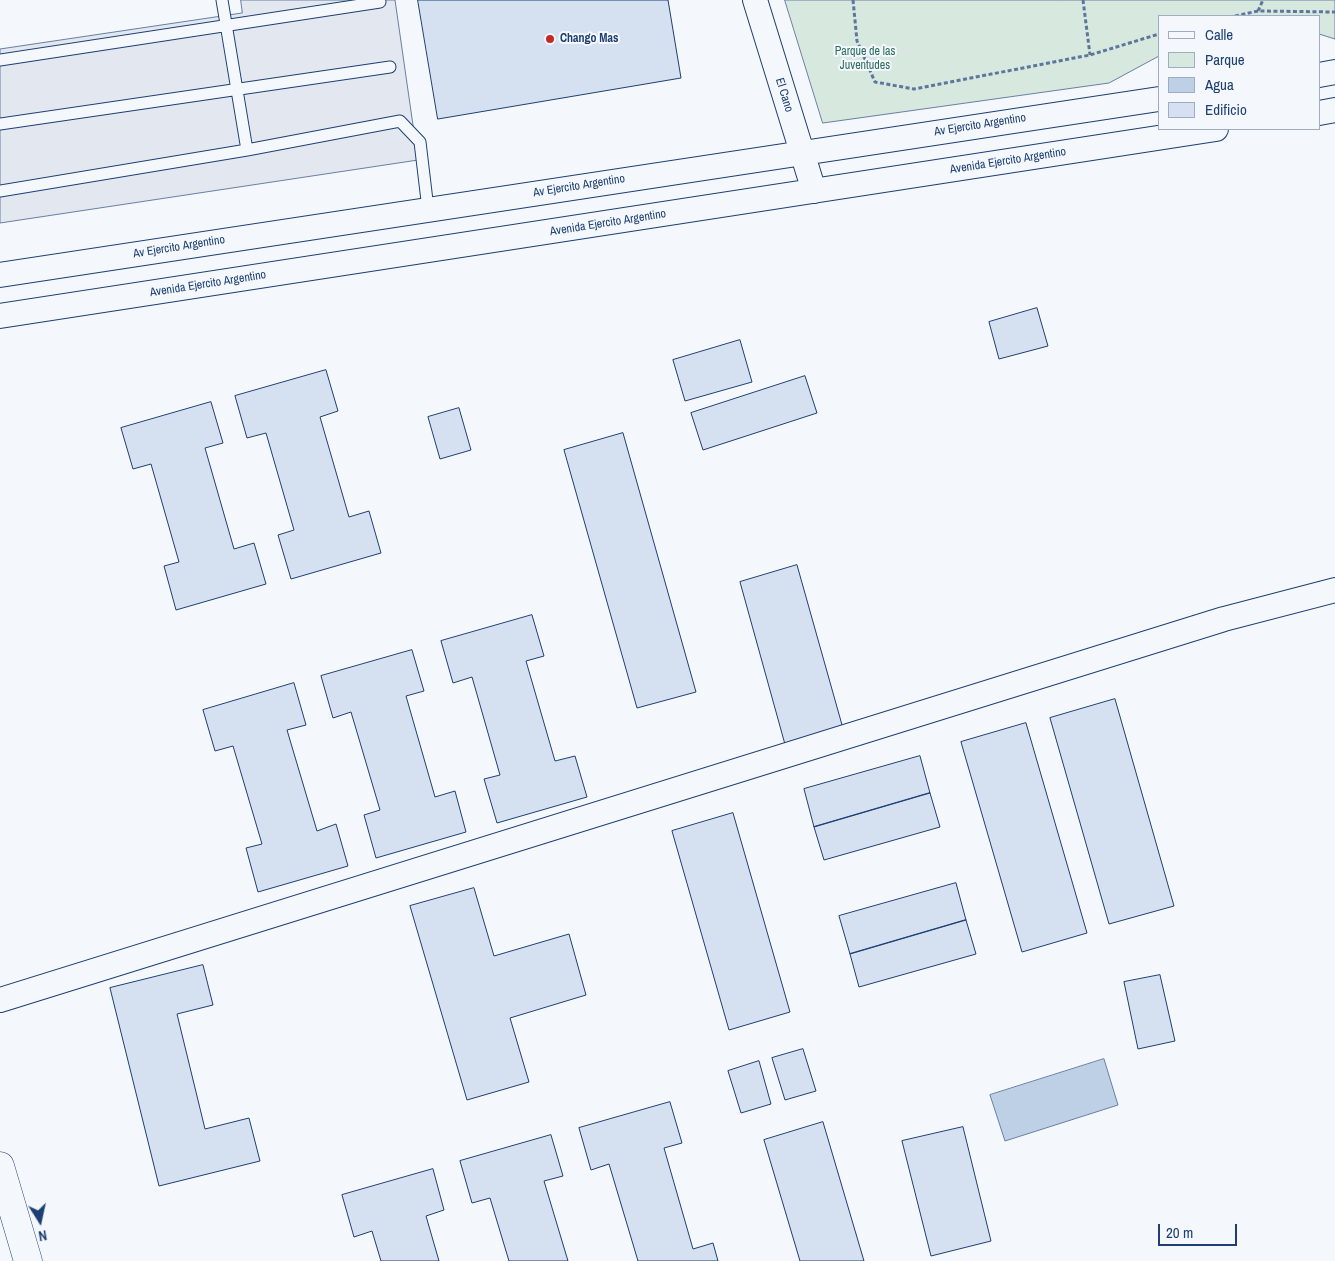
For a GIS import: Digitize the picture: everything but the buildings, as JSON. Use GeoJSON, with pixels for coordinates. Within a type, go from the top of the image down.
{"type":"FeatureCollection","features":[{"type":"Feature","properties":{"kind":"main road"},"geometry":{"type":"LineString","coordinates":[[0,1166],[28,1261]]}},
{"type":"Feature","properties":{"kind":"street","name":"El Cano"},"geometry":{"type":"LineString","coordinates":[[755,0],[814,191]]}},
{"type":"Feature","properties":{"kind":"street"},"geometry":{"type":"LineString","coordinates":[[1320,75],[1335,72]]}},
{"type":"Feature","properties":{"kind":"street","name":"Av Ejercito Argentino"},"geometry":{"type":"LineString","coordinates":[[0,275],[1158,99]]}},
{"type":"Feature","properties":{"kind":"street"},"geometry":{"type":"LineString","coordinates":[[1320,113],[1335,110]]}},
{"type":"Feature","properties":{"kind":"street","name":"Avenida Ejercito Argentino"},"geometry":{"type":"LineString","coordinates":[[0,316],[1210,130]]}},
{"type":"Feature","properties":{"kind":"street"},"geometry":{"type":"LineString","coordinates":[[0,1000],[1224,619],[1335,590]]}},
{"type":"Feature","properties":{"kind":"lane"},"geometry":{"type":"LineString","coordinates":[[222,0],[247,150]]}},
{"type":"Feature","properties":{"kind":"lane"},"geometry":{"type":"LineString","coordinates":[[0,60],[380,2]]}},
{"type":"Feature","properties":{"kind":"lane"},"geometry":{"type":"LineString","coordinates":[[0,124],[390,67]]}},
{"type":"Feature","properties":{"kind":"lane"},"geometry":{"type":"LineString","coordinates":[[0,191],[247,150],[400,121],[420,142],[428,209]]}},
{"type":"Feature","properties":{"kind":"path"},"geometry":{"type":"LineString","coordinates":[[853,0],[857,41],[875,82],[914,89],[1090,55],[1158,34]]}},
{"type":"Feature","properties":{"kind":"path"},"geometry":{"type":"LineString","coordinates":[[1083,0],[1090,55]]}},
{"type":"Feature","properties":{"kind":"path"},"geometry":{"type":"LineString","coordinates":[[1258,11],[1263,0]]}},
{"type":"Feature","properties":{"kind":"path"},"geometry":{"type":"LineString","coordinates":[[1240,15],[1258,11],[1335,12]]}},
{"type":"Feature","properties":{"kind":"green space","name":"Parque de las Juventudes"},"geometry":{"type":"Polygon","coordinates":[[[785,0],[1335,0],[1335,39],[1320,34],[1320,15],[1158,15],[1158,57],[1109,83],[823,123],[785,0]]]}},
{"type":"Feature","properties":{"kind":"shaded area"},"geometry":{"type":"Polygon","coordinates":[[[241,0],[395,0],[418,160],[0,223],[0,49],[242,13],[241,0]]]}},
{"type":"Feature","properties":{"kind":"water"},"geometry":{"type":"Polygon","coordinates":[[[1104,1059],[1118,1105],[1005,1141],[990,1095],[1104,1059]]]}},
{"type":"Feature","properties":{"kind":"place","name":"Chango Mas"},"geometry":{"type":"Point","coordinates":[550,39]}}]}
